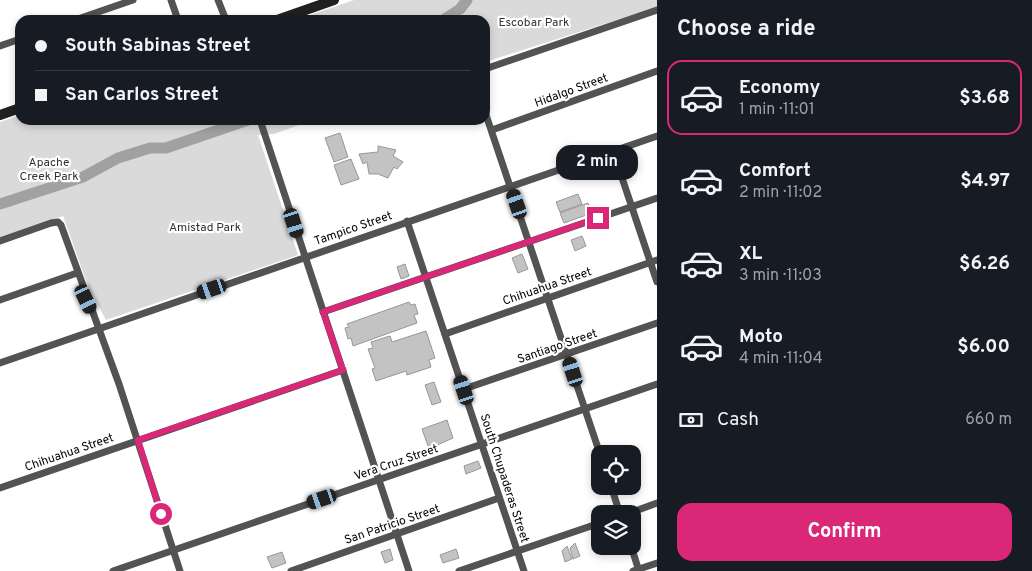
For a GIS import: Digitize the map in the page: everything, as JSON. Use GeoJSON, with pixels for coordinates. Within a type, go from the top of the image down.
{"type":"FeatureCollection","features":[{"type":"Feature","properties":{"kind":"main road"},"geometry":{"type":"LineString","coordinates":[[291,15],[334,0]]}},
{"type":"Feature","properties":{"kind":"main road"},"geometry":{"type":"LineString","coordinates":[[0,115],[15,110]]}},
{"type":"Feature","properties":{"kind":"street"},"geometry":{"type":"LineString","coordinates":[[89,15],[133,0]]}},
{"type":"Feature","properties":{"kind":"street"},"geometry":{"type":"LineString","coordinates":[[172,0],[176,15]]}},
{"type":"Feature","properties":{"kind":"street"},"geometry":{"type":"LineString","coordinates":[[218,0],[224,15]]}},
{"type":"Feature","properties":{"kind":"street"},"geometry":{"type":"LineString","coordinates":[[490,67],[657,10]]}},
{"type":"Feature","properties":{"kind":"street"},"geometry":{"type":"LineString","coordinates":[[0,46],[15,41]]}},
{"type":"Feature","properties":{"kind":"street","name":"Hidalgo Street"},"geometry":{"type":"LineString","coordinates":[[492,130],[657,71]]}},
{"type":"Feature","properties":{"kind":"street"},"geometry":{"type":"LineString","coordinates":[[262,125],[409,571]]}},
{"type":"Feature","properties":{"kind":"street"},"geometry":{"type":"LineString","coordinates":[[490,125],[597,445]]}},
{"type":"Feature","properties":{"kind":"street","name":"Tampico Street"},"geometry":{"type":"LineString","coordinates":[[0,363],[657,136]]}},
{"type":"Feature","properties":{"kind":"street"},"geometry":{"type":"LineString","coordinates":[[613,151],[654,262],[657,282]]}},
{"type":"Feature","properties":{"kind":"street"},"geometry":{"type":"LineString","coordinates":[[323,312],[657,198]]}},
{"type":"Feature","properties":{"kind":"street","name":"South Chupaderas Street"},"geometry":{"type":"LineString","coordinates":[[408,221],[524,571]]}},
{"type":"Feature","properties":{"kind":"street"},"geometry":{"type":"LineString","coordinates":[[0,241],[58,222],[61,225],[77,273],[100,328],[180,571]]}},
{"type":"Feature","properties":{"kind":"street","name":"Chihuahua Street"},"geometry":{"type":"LineString","coordinates":[[445,334],[654,262]]}},
{"type":"Feature","properties":{"kind":"street"},"geometry":{"type":"LineString","coordinates":[[0,300],[77,273]]}},
{"type":"Feature","properties":{"kind":"street","name":"Santiago Street"},"geometry":{"type":"LineString","coordinates":[[464,390],[657,323]]}},
{"type":"Feature","properties":{"kind":"street","name":"Chihuahua Street"},"geometry":{"type":"LineString","coordinates":[[0,488],[343,370]]}},
{"type":"Feature","properties":{"kind":"street","name":"Vera Cruz Street"},"geometry":{"type":"LineString","coordinates":[[113,571],[657,384]]}},
{"type":"Feature","properties":{"kind":"street","name":"San Patricio Street"},"geometry":{"type":"LineString","coordinates":[[291,571],[499,498]]}},
{"type":"Feature","properties":{"kind":"street"},"geometry":{"type":"LineString","coordinates":[[641,509],[657,504]]}},
{"type":"Feature","properties":{"kind":"street"},"geometry":{"type":"LineString","coordinates":[[459,571],[591,526]]}},
{"type":"Feature","properties":{"kind":"street"},"geometry":{"type":"LineString","coordinates":[[633,555],[637,570],[657,563]]}},
{"type":"Feature","properties":{"kind":"green space","name":"Escobar Park"},"geometry":{"type":"Polygon","coordinates":[[[354,0],[657,0],[657,7],[490,60],[490,15],[310,15],[354,0]]]}},
{"type":"Feature","properties":{"kind":"green space"},"geometry":{"type":"Polygon","coordinates":[[[15,117],[15,125],[299,125],[274,134],[258,135],[298,255],[106,320],[89,289],[63,216],[0,238],[0,122],[15,117]]]}},
{"type":"Feature","properties":{"kind":"building"},"geometry":{"type":"Polygon","coordinates":[[[340,133],[348,157],[334,162],[325,138],[340,133]]]}},
{"type":"Feature","properties":{"kind":"building"},"geometry":{"type":"Polygon","coordinates":[[[378,146],[396,150],[393,156],[403,162],[397,169],[394,167],[388,178],[378,174],[369,174],[367,162],[363,164],[359,154],[378,152],[378,146]]]}},
{"type":"Feature","properties":{"kind":"building"},"geometry":{"type":"Polygon","coordinates":[[[351,159],[359,179],[341,185],[334,165],[351,159]]]}},
{"type":"Feature","properties":{"kind":"building"},"geometry":{"type":"Polygon","coordinates":[[[578,194],[582,204],[560,212],[556,202],[578,194]]]}},
{"type":"Feature","properties":{"kind":"building"},"geometry":{"type":"Polygon","coordinates":[[[588,203],[592,213],[564,223],[560,213],[588,203]]]}},
{"type":"Feature","properties":{"kind":"building"},"geometry":{"type":"Polygon","coordinates":[[[582,236],[586,246],[575,251],[571,240],[582,236]]]}},
{"type":"Feature","properties":{"kind":"building"},"geometry":{"type":"Polygon","coordinates":[[[522,254],[528,269],[518,273],[512,258],[522,254]]]}},
{"type":"Feature","properties":{"kind":"building"},"geometry":{"type":"Polygon","coordinates":[[[405,264],[409,276],[401,279],[397,267],[405,264]]]}},
{"type":"Feature","properties":{"kind":"building"},"geometry":{"type":"Polygon","coordinates":[[[409,302],[411,305],[415,304],[418,314],[414,315],[417,323],[353,346],[351,338],[348,339],[345,328],[349,327],[347,324],[409,302]]]}},
{"type":"Feature","properties":{"kind":"building"},"geometry":{"type":"Polygon","coordinates":[[[426,331],[435,358],[429,360],[431,367],[407,375],[406,371],[376,381],[372,369],[375,368],[368,349],[373,348],[371,342],[390,336],[392,342],[426,331]]]}},
{"type":"Feature","properties":{"kind":"building"},"geometry":{"type":"Polygon","coordinates":[[[434,382],[441,402],[432,405],[425,385],[434,382]]]}},
{"type":"Feature","properties":{"kind":"building"},"geometry":{"type":"Polygon","coordinates":[[[447,420],[453,438],[435,446],[434,444],[428,446],[422,429],[447,420]]]}},
{"type":"Feature","properties":{"kind":"building"},"geometry":{"type":"Polygon","coordinates":[[[478,461],[481,468],[466,474],[464,466],[478,461]]]}},
{"type":"Feature","properties":{"kind":"building"},"geometry":{"type":"Polygon","coordinates":[[[575,543],[580,556],[573,559],[570,548],[575,543]]]}},
{"type":"Feature","properties":{"kind":"building"},"geometry":{"type":"Polygon","coordinates":[[[567,546],[572,559],[565,562],[562,551],[567,546]]]}},
{"type":"Feature","properties":{"kind":"building"},"geometry":{"type":"Polygon","coordinates":[[[390,549],[393,560],[385,563],[381,552],[390,549]]]}},
{"type":"Feature","properties":{"kind":"building"},"geometry":{"type":"Polygon","coordinates":[[[456,549],[459,558],[443,563],[440,555],[456,549]]]}},
{"type":"Feature","properties":{"kind":"building"},"geometry":{"type":"Polygon","coordinates":[[[282,552],[286,563],[272,568],[267,557],[282,552]]]}},
{"type":"Feature","properties":{"kind":"waterway"},"geometry":{"type":"LineString","coordinates":[[451,15],[460,9],[467,0]]}},
{"type":"Feature","properties":{"kind":"waterway"},"geometry":{"type":"LineString","coordinates":[[0,204],[83,177],[118,158],[150,148],[166,148],[233,125]]}},
{"type":"Feature","properties":{"kind":"route"},"geometry":{"type":"LineString","coordinates":[[161,514],[138,440],[343,370],[323,312],[598,218]]}},
{"type":"Feature","properties":{"kind":"park label","name":"Apache Creek Park"},"geometry":{"type":"Point","coordinates":[49,169]}},
{"type":"Feature","properties":{"kind":"park label","name":"Amistad Park"},"geometry":{"type":"Point","coordinates":[205,227]}}]}
